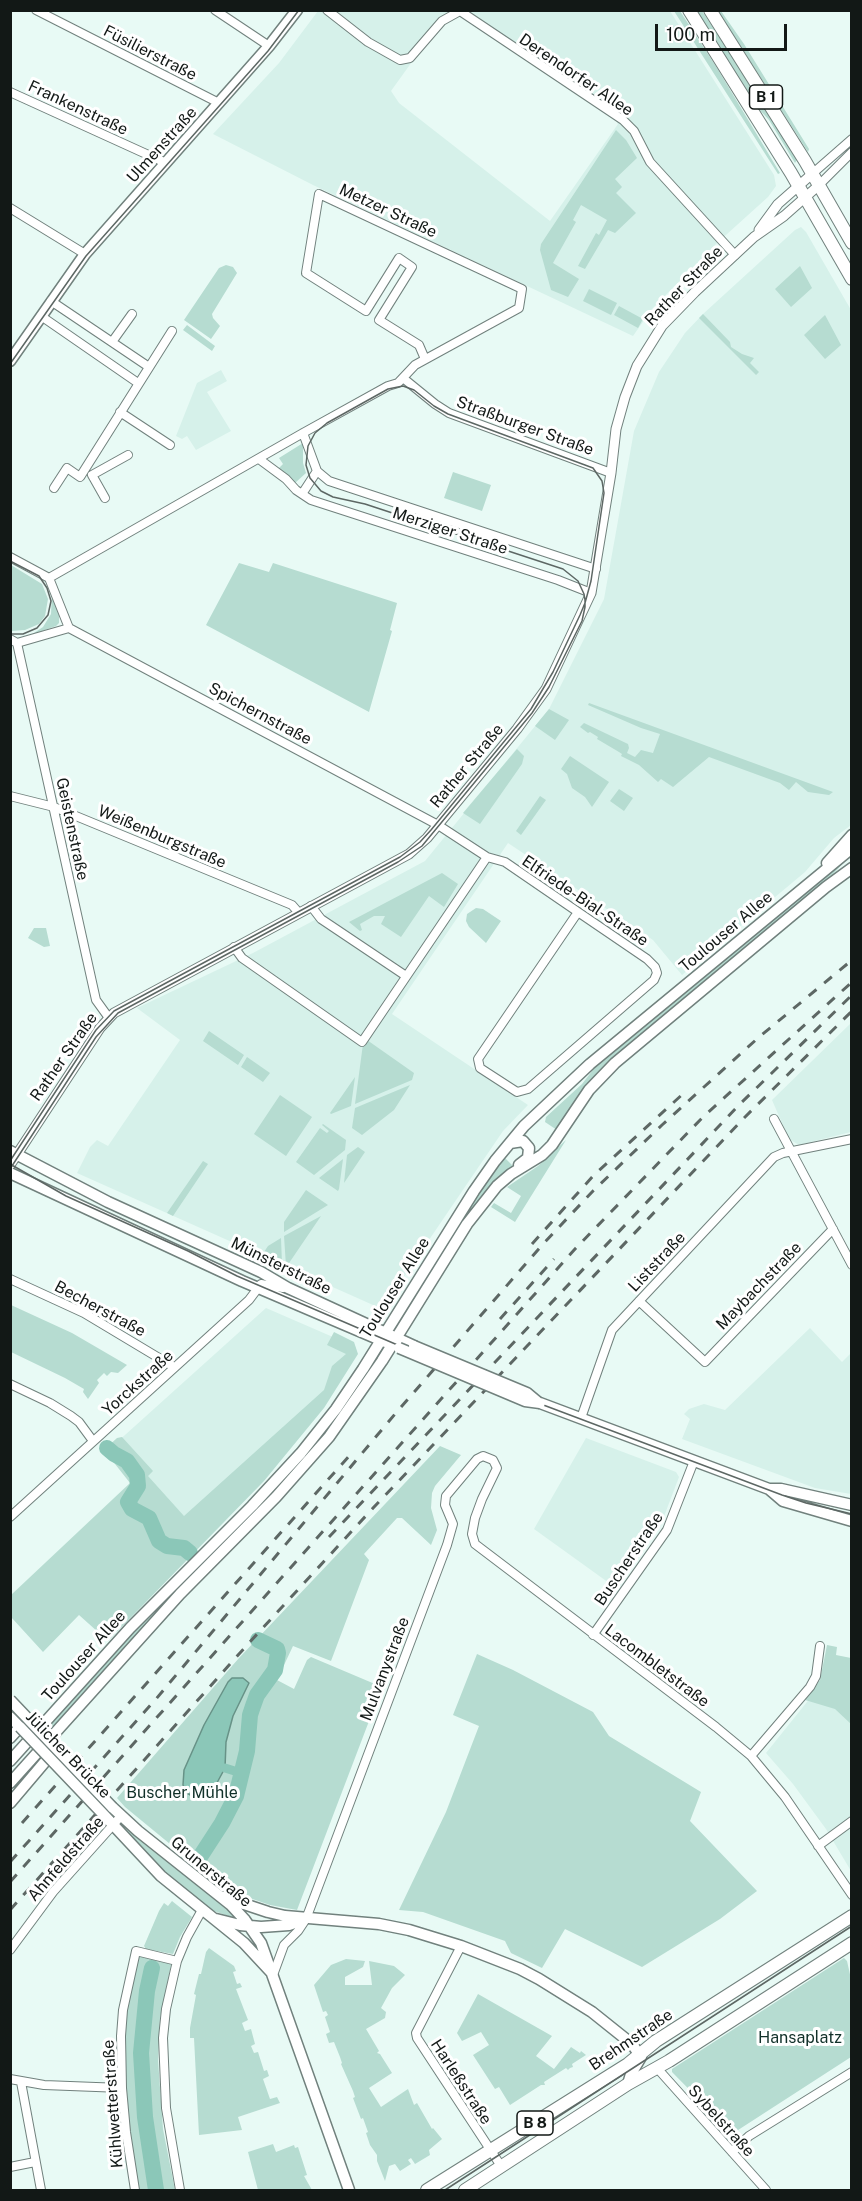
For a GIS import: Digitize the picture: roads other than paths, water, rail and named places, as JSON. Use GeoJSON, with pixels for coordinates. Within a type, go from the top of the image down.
{"type":"FeatureCollection","features":[{"type":"Feature","properties":{"kind":"main road","name":"Ulmenstraße"},"geometry":{"type":"LineString","coordinates":[[10,361],[85,254],[269,46],[297,10]]}},
{"type":"Feature","properties":{"kind":"main road","name":"B 1"},"geometry":{"type":"LineString","coordinates":[[689,10],[798,186],[852,279]]}},
{"type":"Feature","properties":{"kind":"main road","name":"B 1"},"geometry":{"type":"LineString","coordinates":[[710,10],[756,80],[852,243]]}},
{"type":"Feature","properties":{"kind":"main road"},"geometry":{"type":"LineString","coordinates":[[824,869],[827,862],[852,835]]}},
{"type":"Feature","properties":{"kind":"main road"},"geometry":{"type":"LineString","coordinates":[[824,869],[852,848]]}},
{"type":"Feature","properties":{"kind":"main road"},"geometry":{"type":"LineString","coordinates":[[826,886],[852,856]]}},
{"type":"Feature","properties":{"kind":"main road"},"geometry":{"type":"LineString","coordinates":[[826,886],[852,868]]}},
{"type":"Feature","properties":{"kind":"main road","name":"Toulouser Allee"},"geometry":{"type":"LineString","coordinates":[[36,1754],[27,1757],[13,1753],[130,1628],[286,1470],[336,1409],[474,1191],[533,1117],[590,1064],[824,869]]}},
{"type":"Feature","properties":{"kind":"main road","name":"Toulouser Allee"},"geometry":{"type":"LineString","coordinates":[[10,1783],[180,1594],[276,1497],[329,1437],[398,1343],[467,1224],[496,1186],[542,1155],[552,1145],[589,1090],[615,1063],[826,886]]}},
{"type":"Feature","properties":{"kind":"main road"},"geometry":{"type":"LineString","coordinates":[[510,1143],[523,1141],[528,1144],[530,1151],[528,1158],[511,1174]]}},
{"type":"Feature","properties":{"kind":"main road","name":"Münsterstraße"},"geometry":{"type":"LineString","coordinates":[[14,1152],[108,1202],[261,1272],[382,1336]]}},
{"type":"Feature","properties":{"kind":"main road","name":"Münsterstraße"},"geometry":{"type":"LineString","coordinates":[[10,1173],[259,1288],[382,1336],[505,1394],[540,1403],[769,1489],[783,1501],[852,1521]]}},
{"type":"Feature","properties":{"kind":"main road","name":"Münsterstraße"},"geometry":{"type":"LineString","coordinates":[[769,1489],[781,1489],[852,1505]]}},
{"type":"Feature","properties":{"kind":"main road","name":"Jülicher Brücke"},"geometry":{"type":"LineString","coordinates":[[10,1700],[108,1810]]}},
{"type":"Feature","properties":{"kind":"main road","name":"Jülicher Brücke"},"geometry":{"type":"LineString","coordinates":[[10,1717],[49,1757],[108,1810]]}},
{"type":"Feature","properties":{"kind":"main road"},"geometry":{"type":"LineString","coordinates":[[10,1738],[20,1727]]}},
{"type":"Feature","properties":{"kind":"main road"},"geometry":{"type":"LineString","coordinates":[[10,1803],[49,1757]]}},
{"type":"Feature","properties":{"kind":"main road","name":"Grunerstraße"},"geometry":{"type":"LineString","coordinates":[[108,1810],[121,1816],[220,1896],[250,1926],[264,1949],[349,2190]]}},
{"type":"Feature","properties":{"kind":"main road","name":"Grunerstraße"},"geometry":{"type":"LineString","coordinates":[[108,1810],[113,1825],[161,1876],[244,1943],[273,1975]]}},
{"type":"Feature","properties":{"kind":"main road"},"geometry":{"type":"LineString","coordinates":[[220,1896],[268,1912],[306,1919],[335,1918],[379,1924],[461,1946],[520,1969],[602,2019],[641,2054],[641,2060],[631,2074],[628,2084]]}},
{"type":"Feature","properties":{"kind":"main road","name":"Brehmstraße"},"geometry":{"type":"LineString","coordinates":[[427,2190],[491,2151],[852,1916]]}},
{"type":"Feature","properties":{"kind":"main road"},"geometry":{"type":"LineString","coordinates":[[212,1918],[250,1926],[289,1925],[306,1919]]}},
{"type":"Feature","properties":{"kind":"main road","name":"Brehmstraße"},"geometry":{"type":"LineString","coordinates":[[465,2190],[852,1943]]}},
{"type":"Feature","properties":{"kind":"street","name":"Füsilierstraße"},"geometry":{"type":"LineString","coordinates":[[36,10],[219,103]]}},
{"type":"Feature","properties":{"kind":"street"},"geometry":{"type":"LineString","coordinates":[[215,10],[269,46]]}},
{"type":"Feature","properties":{"kind":"street","name":"Derendorfer Allee"},"geometry":{"type":"LineString","coordinates":[[327,10],[368,42],[400,60],[410,58],[442,21],[460,11],[623,120],[633,131],[650,162],[735,255]]}},
{"type":"Feature","properties":{"kind":"street","name":"Frankenstraße"},"geometry":{"type":"LineString","coordinates":[[10,92],[166,163]]}},
{"type":"Feature","properties":{"kind":"street","name":"Rather Straße"},"geometry":{"type":"LineString","coordinates":[[754,237],[778,204],[852,139]]}},
{"type":"Feature","properties":{"kind":"street","name":"Rather Straße"},"geometry":{"type":"LineString","coordinates":[[10,1165],[14,1152],[109,1018],[127,1005],[409,854],[438,825],[538,702],[561,660],[591,593],[616,429],[637,366],[662,326],[754,237],[818,186],[852,152]]}},
{"type":"Feature","properties":{"kind":"street","name":"Metzer Straße"},"geometry":{"type":"LineString","coordinates":[[49,578],[303,433],[388,386],[398,383],[411,368],[425,359],[519,308],[522,289],[319,194],[306,273],[366,311],[399,258],[412,267],[379,320],[419,345],[425,359]]}},
{"type":"Feature","properties":{"kind":"street"},"geometry":{"type":"LineString","coordinates":[[10,208],[85,254]]}},
{"type":"Feature","properties":{"kind":"street"},"geometry":{"type":"LineString","coordinates":[[51,301],[149,367]]}},
{"type":"Feature","properties":{"kind":"street"},"geometry":{"type":"LineString","coordinates":[[112,342],[132,314]]}},
{"type":"Feature","properties":{"kind":"street"},"geometry":{"type":"LineString","coordinates":[[41,316],[138,383]]}},
{"type":"Feature","properties":{"kind":"street"},"geometry":{"type":"LineString","coordinates":[[54,488],[67,468],[80,477],[172,331]]}},
{"type":"Feature","properties":{"kind":"street","name":"Straßburger Straße"},"geometry":{"type":"LineString","coordinates":[[403,378],[435,404],[449,412],[611,473]]}},
{"type":"Feature","properties":{"kind":"street"},"geometry":{"type":"LineString","coordinates":[[120,412],[170,445]]}},
{"type":"Feature","properties":{"kind":"street"},"geometry":{"type":"LineString","coordinates":[[302,494],[317,471],[303,433]]}},
{"type":"Feature","properties":{"kind":"street"},"geometry":{"type":"LineString","coordinates":[[92,475],[128,455]]}},
{"type":"Feature","properties":{"kind":"street","name":"Merziger Straße"},"geometry":{"type":"LineString","coordinates":[[259,459],[311,500],[558,580],[591,593]]}},
{"type":"Feature","properties":{"kind":"street"},"geometry":{"type":"LineString","coordinates":[[87,466],[105,498]]}},
{"type":"Feature","properties":{"kind":"street","name":"Merziger Straße"},"geometry":{"type":"LineString","coordinates":[[317,471],[329,481],[596,569]]}},
{"type":"Feature","properties":{"kind":"street"},"geometry":{"type":"LineString","coordinates":[[10,557],[49,578],[69,628],[14,641]]}},
{"type":"Feature","properties":{"kind":"street","name":"Spichernstraße"},"geometry":{"type":"LineString","coordinates":[[69,628],[438,825]]}},
{"type":"Feature","properties":{"kind":"street","name":"Geistenstraße"},"geometry":{"type":"LineString","coordinates":[[14,641],[54,807],[96,1000],[109,1018]]}},
{"type":"Feature","properties":{"kind":"street","name":"Weißenburgstraße"},"geometry":{"type":"LineString","coordinates":[[10,796],[54,807],[292,905],[299,913]]}},
{"type":"Feature","properties":{"kind":"street","name":"Elfriede-Bial-Straße"},"geometry":{"type":"LineString","coordinates":[[438,825],[487,857],[505,862],[647,959],[655,967],[657,973],[654,980],[523,1092],[517,1092],[480,1068],[479,1055],[578,912]]}},
{"type":"Feature","properties":{"kind":"street"},"geometry":{"type":"LineString","coordinates":[[234,947],[242,958],[362,1042],[487,857]]}},
{"type":"Feature","properties":{"kind":"street"},"geometry":{"type":"LineString","coordinates":[[311,906],[321,919],[406,976]]}},
{"type":"Feature","properties":{"kind":"street"},"geometry":{"type":"LineString","coordinates":[[774,1119],[852,1265]]}},
{"type":"Feature","properties":{"kind":"street","name":"Liststraße"},"geometry":{"type":"LineString","coordinates":[[580,1418],[612,1330],[774,1157],[790,1151],[852,1139]]}},
{"type":"Feature","properties":{"kind":"street","name":"Maybachstraße"},"geometry":{"type":"LineString","coordinates":[[639,1301],[705,1362],[833,1229]]}},
{"type":"Feature","properties":{"kind":"street","name":"Becherstraße"},"geometry":{"type":"LineString","coordinates":[[10,1279],[84,1313],[174,1367]]}},
{"type":"Feature","properties":{"kind":"street"},"geometry":{"type":"LineString","coordinates":[[259,1288],[261,1284],[288,1288]]}},
{"type":"Feature","properties":{"kind":"street","name":"Yorckstraße"},"geometry":{"type":"LineString","coordinates":[[10,1517],[249,1300],[259,1288]]}},
{"type":"Feature","properties":{"kind":"street"},"geometry":{"type":"LineString","coordinates":[[10,1384],[71,1416],[93,1441]]}},
{"type":"Feature","properties":{"kind":"street","name":"Mulvanystraße"},"geometry":{"type":"LineString","coordinates":[[306,1919],[447,1545],[453,1524],[445,1505],[446,1496],[480,1457],[490,1458],[498,1466]]}},
{"type":"Feature","properties":{"kind":"street","name":"Buscherstraße"},"geometry":{"type":"LineString","coordinates":[[593,1635],[667,1530],[694,1461]]}},
{"type":"Feature","properties":{"kind":"street","name":"Lacombletstraße"},"geometry":{"type":"LineString","coordinates":[[498,1466],[475,1518],[473,1540],[486,1553],[751,1756],[785,1797],[852,1895]]}},
{"type":"Feature","properties":{"kind":"street"},"geometry":{"type":"LineString","coordinates":[[751,1756],[810,1687],[816,1676],[820,1646]]}},
{"type":"Feature","properties":{"kind":"street","name":"Ahnfeldstraße"},"geometry":{"type":"LineString","coordinates":[[10,1950],[53,1892],[121,1816]]}},
{"type":"Feature","properties":{"kind":"street"},"geometry":{"type":"LineString","coordinates":[[818,1846],[852,1821]]}},
{"type":"Feature","properties":{"kind":"street"},"geometry":{"type":"LineString","coordinates":[[180,2190],[166,2108],[163,2038],[166,2009],[177,1961],[202,1910]]}},
{"type":"Feature","properties":{"kind":"street"},"geometry":{"type":"LineString","coordinates":[[273,1975],[284,1945],[306,1919]]}},
{"type":"Feature","properties":{"kind":"street","name":"Harleßstraße"},"geometry":{"type":"LineString","coordinates":[[461,1946],[416,2033],[417,2038],[501,2166]]}},
{"type":"Feature","properties":{"kind":"street","name":"Kühlwetterstraße"},"geometry":{"type":"LineString","coordinates":[[135,2190],[122,2088],[123,2010],[136,1951],[177,1961]]}},
{"type":"Feature","properties":{"kind":"street","name":"Sybelstraße"},"geometry":{"type":"LineString","coordinates":[[657,2068],[766,2190]]}},
{"type":"Feature","properties":{"kind":"street"},"geometry":{"type":"LineString","coordinates":[[732,2152],[749,2136],[852,2072]]}},
{"type":"Feature","properties":{"kind":"street"},"geometry":{"type":"LineString","coordinates":[[10,2079],[71,2087],[122,2088]]}},
{"type":"Feature","properties":{"kind":"street"},"geometry":{"type":"LineString","coordinates":[[21,2082],[40,2190]]}},
{"type":"Feature","properties":{"kind":"street"},"geometry":{"type":"LineString","coordinates":[[10,2166],[35,2162]]}},
{"type":"Feature","properties":{"kind":"waterway"},"geometry":{"type":"LineString","coordinates":[[107,1448],[127,1461],[137,1475],[138,1486],[128,1502],[132,1509],[149,1518],[159,1541],[167,1546],[184,1548],[190,1553]]}},
{"type":"Feature","properties":{"kind":"waterway"},"geometry":{"type":"LineString","coordinates":[[198,1860],[236,1796],[247,1751],[250,1715],[257,1695],[275,1670],[277,1649],[258,1640]]}},
{"type":"Feature","properties":{"kind":"waterway"},"geometry":{"type":"LineString","coordinates":[[225,1768],[241,1773]]}},
{"type":"Feature","properties":{"kind":"waterway"},"geometry":{"type":"LineString","coordinates":[[152,1968],[147,1991],[141,2053],[145,2117],[156,2190]]}},
{"type":"Feature","properties":{"kind":"tram line"},"geometry":{"type":"LineString","coordinates":[[10,364],[86,256],[268,51],[299,10]]}},
{"type":"Feature","properties":{"kind":"tram line"},"geometry":{"type":"LineString","coordinates":[[10,1161],[96,1030],[114,1011],[400,857],[420,842],[431,830],[531,709],[553,672],[580,615],[585,603],[591,581],[604,493],[602,481],[593,468],[448,414],[414,390],[403,386],[388,389],[327,423],[315,433],[308,446],[306,465],[310,478],[321,491],[333,497],[365,504],[563,569],[578,581],[584,594],[585,600],[585,607],[582,621],[549,687],[532,713],[422,846],[398,862],[118,1013],[96,1037],[10,1169]]}},
{"type":"Feature","properties":{"kind":"tram line"},"geometry":{"type":"LineString","coordinates":[[10,561],[39,576],[47,588],[51,601],[48,615],[37,628],[23,634],[10,634]]}},
{"type":"Feature","properties":{"kind":"tram line"},"geometry":{"type":"LineString","coordinates":[[10,1164],[66,1196],[188,1251],[237,1276],[493,1386],[782,1495],[852,1514]]}},
{"type":"Feature","properties":{"kind":"tram line"},"geometry":{"type":"LineString","coordinates":[[445,2190],[852,1926]]}},
{"type":"Feature","properties":{"kind":"railway"},"geometry":{"type":"LineString","coordinates":[[10,1862],[156,1699],[395,1414],[543,1244],[593,1191],[662,1125],[758,1038],[852,960]]}},
{"type":"Feature","properties":{"kind":"railway"},"geometry":{"type":"LineString","coordinates":[[10,1882],[575,1249],[703,1117],[852,982]]}},
{"type":"Feature","properties":{"kind":"railway"},"geometry":{"type":"LineString","coordinates":[[329,1537],[740,1104],[852,995]]}},
{"type":"Feature","properties":{"kind":"railway"},"geometry":{"type":"LineString","coordinates":[[10,1910],[374,1507],[744,1118],[852,1011]]}},
{"type":"Feature","properties":{"kind":"railway"},"geometry":{"type":"LineString","coordinates":[[532,1244],[594,1175],[685,1092]]}},
{"type":"Feature","properties":{"kind":"railway"},"geometry":{"type":"LineString","coordinates":[[500,1319],[554,1259]]}},
{"type":"Feature","properties":{"kind":"railway"},"geometry":{"type":"LineString","coordinates":[[22,1823],[350,1455]]}},
{"type":"Feature","properties":{"kind":"park label","name":"Buscher Mühle"},"geometry":{"type":"Point","coordinates":[182,1793]}},
{"type":"Feature","properties":{"kind":"park label","name":"Hansaplatz"},"geometry":{"type":"Point","coordinates":[800,2038]}}]}
